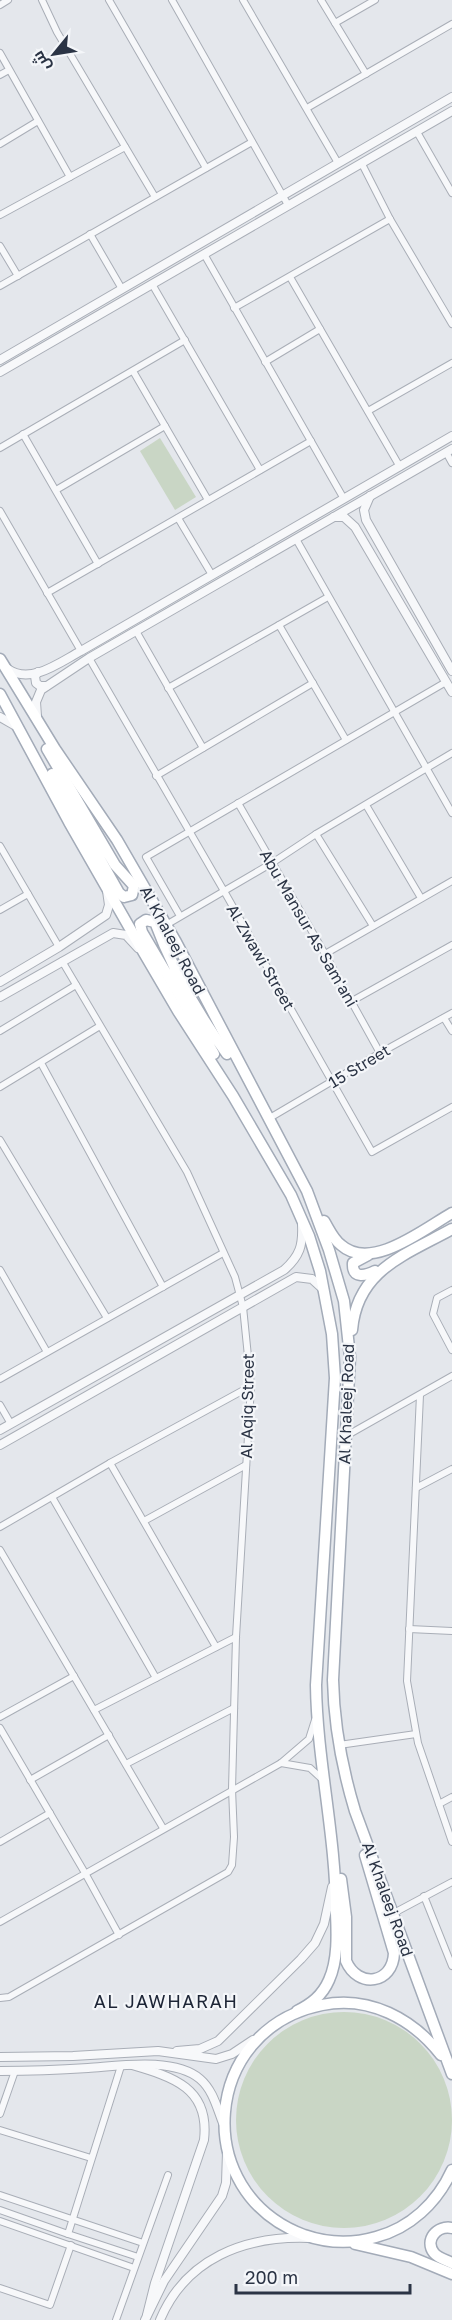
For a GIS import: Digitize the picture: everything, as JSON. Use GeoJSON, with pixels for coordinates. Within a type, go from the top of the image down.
{"type":"FeatureCollection","features":[{"type":"Feature","properties":{"kind":"main road","name":"Al Khaleej Road"},"geometry":{"type":"LineString","coordinates":[[2,662],[39,723],[117,840],[166,924],[307,1191],[320,1222],[341,1290],[350,1357],[333,1680],[334,1711],[339,1745],[355,1811],[452,2075]]}},
{"type":"Feature","properties":{"kind":"main road"},"geometry":{"type":"LineString","coordinates":[[9,709],[32,739],[119,893],[124,897],[132,895],[134,886],[116,865],[58,769],[26,713],[13,681]]}},
{"type":"Feature","properties":{"kind":"main road","name":"Al Khaleej Road"},"geometry":{"type":"LineString","coordinates":[[0,694],[69,822],[144,953],[291,1195],[302,1217],[325,1292],[332,1334],[334,1378],[316,1714],[335,1870],[337,1929],[332,1972],[325,1988],[316,2000],[297,2011]]}},
{"type":"Feature","properties":{"kind":"main road"},"geometry":{"type":"LineString","coordinates":[[246,1118],[226,1076],[142,932],[140,924],[143,921],[148,919],[154,922],[167,954],[207,1024],[247,1081]]}},
{"type":"Feature","properties":{"kind":"main road"},"geometry":{"type":"LineString","coordinates":[[307,1191],[340,1245],[355,1253],[369,1255]]}},
{"type":"Feature","properties":{"kind":"main road"},"geometry":{"type":"LineString","coordinates":[[452,1213],[386,1250],[353,1263],[354,1271],[364,1276],[452,1229]]}},
{"type":"Feature","properties":{"kind":"main road"},"geometry":{"type":"LineString","coordinates":[[350,1357],[353,1317],[359,1297],[368,1283],[391,1263]]}},
{"type":"Feature","properties":{"kind":"main road"},"geometry":{"type":"LineString","coordinates":[[330,1826],[344,1896],[346,1961],[349,1968],[359,1977],[371,1980],[388,1971],[392,1965],[394,1953],[369,1872],[355,1811]]}},
{"type":"Feature","properties":{"kind":"main road"},"geometry":{"type":"LineString","coordinates":[[452,2075],[431,2042],[420,2031],[393,2014],[362,2004],[328,2003],[297,2011],[272,2025],[260,2036],[240,2061],[232,2077],[227,2092],[223,2124],[227,2151],[239,2180],[258,2206],[283,2226],[313,2238],[389,2251],[452,2274]]}},
{"type":"Feature","properties":{"kind":"main road"},"geometry":{"type":"LineString","coordinates":[[343,2242],[382,2236],[414,2219],[433,2202],[452,2170]]}},
{"type":"Feature","properties":{"kind":"main road"},"geometry":{"type":"LineString","coordinates":[[452,2228],[437,2230],[431,2240],[431,2246],[436,2255],[452,2263]]}},
{"type":"Feature","properties":{"kind":"street"},"geometry":{"type":"LineString","coordinates":[[0,5],[8,0]]}},
{"type":"Feature","properties":{"kind":"street"},"geometry":{"type":"LineString","coordinates":[[42,0],[57,32],[155,197]]}},
{"type":"Feature","properties":{"kind":"street"},"geometry":{"type":"LineString","coordinates":[[109,0],[206,168]]}},
{"type":"Feature","properties":{"kind":"street"},"geometry":{"type":"LineString","coordinates":[[172,0],[288,205]]}},
{"type":"Feature","properties":{"kind":"street"},"geometry":{"type":"LineString","coordinates":[[243,0],[338,163]]}},
{"type":"Feature","properties":{"kind":"street"},"geometry":{"type":"LineString","coordinates":[[321,0],[366,74]]}},
{"type":"Feature","properties":{"kind":"street"},"geometry":{"type":"LineString","coordinates":[[335,23],[375,0]]}},
{"type":"Feature","properties":{"kind":"street"},"geometry":{"type":"LineString","coordinates":[[307,108],[452,24]]}},
{"type":"Feature","properties":{"kind":"street"},"geometry":{"type":"LineString","coordinates":[[0,53],[70,177]]}},
{"type":"Feature","properties":{"kind":"street"},"geometry":{"type":"LineString","coordinates":[[0,75],[9,70]]}},
{"type":"Feature","properties":{"kind":"street"},"geometry":{"type":"LineString","coordinates":[[0,360],[452,97]]}},
{"type":"Feature","properties":{"kind":"street"},"geometry":{"type":"LineString","coordinates":[[0,372],[452,111]]}},
{"type":"Feature","properties":{"kind":"street"},"geometry":{"type":"LineString","coordinates":[[0,144],[38,122]]}},
{"type":"Feature","properties":{"kind":"street"},"geometry":{"type":"LineString","coordinates":[[417,132],[451,189]]}},
{"type":"Feature","properties":{"kind":"street"},"geometry":{"type":"LineString","coordinates":[[0,286],[252,142]]}},
{"type":"Feature","properties":{"kind":"street"},"geometry":{"type":"LineString","coordinates":[[0,215],[125,147]]}},
{"type":"Feature","properties":{"kind":"street"},"geometry":{"type":"LineString","coordinates":[[362,164],[390,219],[452,324]]}},
{"type":"Feature","properties":{"kind":"street"},"geometry":{"type":"LineString","coordinates":[[234,308],[390,219]]}},
{"type":"Feature","properties":{"kind":"street"},"geometry":{"type":"LineString","coordinates":[[90,234],[122,289]]}},
{"type":"Feature","properties":{"kind":"street"},"geometry":{"type":"LineString","coordinates":[[0,246],[18,276]]}},
{"type":"Feature","properties":{"kind":"street"},"geometry":{"type":"LineString","coordinates":[[204,254],[344,499]]}},
{"type":"Feature","properties":{"kind":"street"},"geometry":{"type":"LineString","coordinates":[[290,277],[400,467]]}},
{"type":"Feature","properties":{"kind":"street"},"geometry":{"type":"LineString","coordinates":[[152,284],[260,470]]}},
{"type":"Feature","properties":{"kind":"street"},"geometry":{"type":"LineString","coordinates":[[265,362],[320,329]]}},
{"type":"Feature","properties":{"kind":"street"},"geometry":{"type":"LineString","coordinates":[[0,448],[185,340]]}},
{"type":"Feature","properties":{"kind":"street"},"geometry":{"type":"LineString","coordinates":[[368,411],[452,363]]}},
{"type":"Feature","properties":{"kind":"street"},"geometry":{"type":"LineString","coordinates":[[133,371],[208,500]]}},
{"type":"Feature","properties":{"kind":"street"},"geometry":{"type":"LineString","coordinates":[[56,490],[165,426]]}},
{"type":"Feature","properties":{"kind":"street"},"geometry":{"type":"LineString","coordinates":[[23,434],[98,564]]}},
{"type":"Feature","properties":{"kind":"street"},"geometry":{"type":"LineString","coordinates":[[2,662],[20,675],[38,672],[81,651],[452,436]]}},
{"type":"Feature","properties":{"kind":"street"},"geometry":{"type":"LineString","coordinates":[[47,593],[311,441]]}},
{"type":"Feature","properties":{"kind":"street"},"geometry":{"type":"LineString","coordinates":[[39,723],[36,702],[38,694],[46,686],[88,658],[449,450],[452,463]]}},
{"type":"Feature","properties":{"kind":"street"},"geometry":{"type":"LineString","coordinates":[[370,496],[365,505],[366,520],[452,671]]}},
{"type":"Feature","properties":{"kind":"street"},"geometry":{"type":"LineString","coordinates":[[326,509],[296,532],[296,539],[452,813]]}},
{"type":"Feature","properties":{"kind":"street"},"geometry":{"type":"LineString","coordinates":[[0,511],[81,651]]}},
{"type":"Feature","properties":{"kind":"street"},"geometry":{"type":"LineString","coordinates":[[333,518],[344,517],[355,527],[452,692]]}},
{"type":"Feature","properties":{"kind":"street"},"geometry":{"type":"LineString","coordinates":[[355,527],[358,517],[366,520]]}},
{"type":"Feature","properties":{"kind":"street"},"geometry":{"type":"LineString","coordinates":[[178,518],[212,575]]}},
{"type":"Feature","properties":{"kind":"street"},"geometry":{"type":"LineString","coordinates":[[168,688],[328,597]]}},
{"type":"Feature","properties":{"kind":"street"},"geometry":{"type":"LineString","coordinates":[[279,625],[346,740]]}},
{"type":"Feature","properties":{"kind":"street"},"geometry":{"type":"LineString","coordinates":[[136,631],[203,748]]}},
{"type":"Feature","properties":{"kind":"street","name":"Al Zwawi Street"},"geometry":{"type":"LineString","coordinates":[[88,658],[372,1152],[452,1107]]}},
{"type":"Feature","properties":{"kind":"street"},"geometry":{"type":"LineString","coordinates":[[38,672],[35,676],[36,683],[46,686]]}},
{"type":"Feature","properties":{"kind":"street"},"geometry":{"type":"LineString","coordinates":[[180,916],[146,857],[446,682]]}},
{"type":"Feature","properties":{"kind":"street"},"geometry":{"type":"LineString","coordinates":[[156,776],[313,683]]}},
{"type":"Feature","properties":{"kind":"street"},"geometry":{"type":"LineString","coordinates":[[0,717],[7,719],[21,731]]}},
{"type":"Feature","properties":{"kind":"street"},"geometry":{"type":"LineString","coordinates":[[166,924],[272,863],[316,834],[452,753]]}},
{"type":"Feature","properties":{"kind":"street","name":"Abu Mansur As Sam'ani"},"geometry":{"type":"LineString","coordinates":[[238,803],[380,1053]]}},
{"type":"Feature","properties":{"kind":"street"},"geometry":{"type":"LineString","coordinates":[[366,805],[421,898]]}},
{"type":"Feature","properties":{"kind":"street"},"geometry":{"type":"LineString","coordinates":[[316,834],[373,926]]}},
{"type":"Feature","properties":{"kind":"street"},"geometry":{"type":"LineString","coordinates":[[0,846],[59,947],[59,955],[26,982]]}},
{"type":"Feature","properties":{"kind":"street"},"geometry":{"type":"LineString","coordinates":[[325,954],[452,881]]}},
{"type":"Feature","properties":{"kind":"street"},"geometry":{"type":"LineString","coordinates":[[0,982],[59,947],[106,915],[109,906],[106,887]]}},
{"type":"Feature","properties":{"kind":"street"},"geometry":{"type":"LineString","coordinates":[[0,910],[28,894]]}},
{"type":"Feature","properties":{"kind":"street"},"geometry":{"type":"LineString","coordinates":[[0,997],[113,933],[126,935],[144,953]]}},
{"type":"Feature","properties":{"kind":"street"},"geometry":{"type":"LineString","coordinates":[[352,1001],[452,945]]}},
{"type":"Feature","properties":{"kind":"street","name":"Al Aqiq Street"},"geometry":{"type":"LineString","coordinates":[[62,961],[187,1172],[235,1277],[243,1306],[250,1386],[236,1637],[232,1865],[228,1872],[119,1935]]}},
{"type":"Feature","properties":{"kind":"street"},"geometry":{"type":"LineString","coordinates":[[0,1031],[76,985]]}},
{"type":"Feature","properties":{"kind":"street","name":"15 Street"},"geometry":{"type":"LineString","coordinates":[[267,1119],[452,1013]]}},
{"type":"Feature","properties":{"kind":"street"},"geometry":{"type":"LineString","coordinates":[[444,1018],[452,1031]]}},
{"type":"Feature","properties":{"kind":"street"},"geometry":{"type":"LineString","coordinates":[[0,1087],[100,1026]]}},
{"type":"Feature","properties":{"kind":"street"},"geometry":{"type":"LineString","coordinates":[[41,1062],[164,1287]]}},
{"type":"Feature","properties":{"kind":"street"},"geometry":{"type":"LineString","coordinates":[[0,1140],[107,1318]]}},
{"type":"Feature","properties":{"kind":"street"},"geometry":{"type":"LineString","coordinates":[[284,1270],[294,1261],[301,1249],[302,1217]]}},
{"type":"Feature","properties":{"kind":"street"},"geometry":{"type":"LineString","coordinates":[[0,1379],[224,1253]]}},
{"type":"Feature","properties":{"kind":"street"},"geometry":{"type":"LineString","coordinates":[[0,1431],[294,1265],[299,1266],[300,1272],[296,1277]]}},
{"type":"Feature","properties":{"kind":"street"},"geometry":{"type":"LineString","coordinates":[[0,1270],[47,1352]]}},
{"type":"Feature","properties":{"kind":"street"},"geometry":{"type":"LineString","coordinates":[[0,1445],[296,1277],[304,1276],[312,1279],[325,1292]]}},
{"type":"Feature","properties":{"kind":"street"},"geometry":{"type":"LineString","coordinates":[[452,1290],[437,1298],[433,1314],[452,1350]]}},
{"type":"Feature","properties":{"kind":"street"},"geometry":{"type":"LineString","coordinates":[[346,1436],[452,1376]]}},
{"type":"Feature","properties":{"kind":"street"},"geometry":{"type":"LineString","coordinates":[[0,1527],[110,1462],[250,1386]]}},
{"type":"Feature","properties":{"kind":"street"},"geometry":{"type":"LineString","coordinates":[[420,1395],[407,1681],[416,1734],[452,1842]]}},
{"type":"Feature","properties":{"kind":"street"},"geometry":{"type":"LineString","coordinates":[[0,1405],[11,1424]]}},
{"type":"Feature","properties":{"kind":"street"},"geometry":{"type":"LineString","coordinates":[[110,1462],[216,1647]]}},
{"type":"Feature","properties":{"kind":"street"},"geometry":{"type":"LineString","coordinates":[[144,1521],[246,1466]]}},
{"type":"Feature","properties":{"kind":"street"},"geometry":{"type":"LineString","coordinates":[[416,1488],[452,1469]]}},
{"type":"Feature","properties":{"kind":"street"},"geometry":{"type":"LineString","coordinates":[[52,1497],[156,1678]]}},
{"type":"Feature","properties":{"kind":"street"},"geometry":{"type":"LineString","coordinates":[[0,1550],[164,1828]]}},
{"type":"Feature","properties":{"kind":"street"},"geometry":{"type":"LineString","coordinates":[[409,1629],[452,1631]]}},
{"type":"Feature","properties":{"kind":"street"},"geometry":{"type":"LineString","coordinates":[[94,1710],[236,1637]]}},
{"type":"Feature","properties":{"kind":"street"},"geometry":{"type":"LineString","coordinates":[[0,1717],[74,1676]]}},
{"type":"Feature","properties":{"kind":"street"},"geometry":{"type":"LineString","coordinates":[[126,1764],[234,1708]]}},
{"type":"Feature","properties":{"kind":"street"},"geometry":{"type":"LineString","coordinates":[[0,1922],[281,1763],[309,1739],[316,1714]]}},
{"type":"Feature","properties":{"kind":"street"},"geometry":{"type":"LineString","coordinates":[[0,1728],[119,1935],[9,1997],[0,1998]]}},
{"type":"Feature","properties":{"kind":"street"},"geometry":{"type":"LineString","coordinates":[[339,1745],[416,1734]]}},
{"type":"Feature","properties":{"kind":"street"},"geometry":{"type":"LineString","coordinates":[[30,1780],[109,1735]]}},
{"type":"Feature","properties":{"kind":"street"},"geometry":{"type":"LineString","coordinates":[[297,1749],[295,1756],[298,1765]]}},
{"type":"Feature","properties":{"kind":"street"},"geometry":{"type":"LineString","coordinates":[[281,1763],[310,1768],[324,1781]]}},
{"type":"Feature","properties":{"kind":"street"},"geometry":{"type":"LineString","coordinates":[[439,1804],[452,1797]]}},
{"type":"Feature","properties":{"kind":"street"},"geometry":{"type":"LineString","coordinates":[[0,1842],[50,1813]]}},
{"type":"Feature","properties":{"kind":"street"},"geometry":{"type":"LineString","coordinates":[[0,2057],[168,2052],[200,2049],[218,2041],[315,1943],[324,1924],[335,1870]]}},
{"type":"Feature","properties":{"kind":"street"},"geometry":{"type":"LineString","coordinates":[[392,1914],[452,1882]]}},
{"type":"Feature","properties":{"kind":"street"},"geometry":{"type":"LineString","coordinates":[[424,1896],[452,1966]]}},
{"type":"Feature","properties":{"kind":"street"},"geometry":{"type":"LineString","coordinates":[[168,2052],[216,2059],[232,2054],[260,2036]]}},
{"type":"Feature","properties":{"kind":"street"},"geometry":{"type":"LineString","coordinates":[[64,2069],[76,2061],[73,2056]]}},
{"type":"Feature","properties":{"kind":"street"},"geometry":{"type":"LineString","coordinates":[[132,2065],[165,2075],[184,2084],[201,2107],[205,2124],[204,2140],[155,2283],[146,2317]]}},
{"type":"Feature","properties":{"kind":"street"},"geometry":{"type":"LineString","coordinates":[[0,2071],[132,2065],[170,2067],[193,2074],[208,2088],[223,2124]]}},
{"type":"Feature","properties":{"kind":"street"},"geometry":{"type":"LineString","coordinates":[[68,2234],[71,2218],[122,2066]]}},
{"type":"Feature","properties":{"kind":"street"},"geometry":{"type":"LineString","coordinates":[[0,2114],[15,2071]]}},
{"type":"Feature","properties":{"kind":"street"},"geometry":{"type":"LineString","coordinates":[[0,2129],[92,2158]]}},
{"type":"Feature","properties":{"kind":"street"},"geometry":{"type":"LineString","coordinates":[[146,2317],[164,2281],[222,2196],[226,2183],[227,2151]]}},
{"type":"Feature","properties":{"kind":"street"},"geometry":{"type":"LineString","coordinates":[[116,2320],[168,2175]]}},
{"type":"Feature","properties":{"kind":"street"},"geometry":{"type":"LineString","coordinates":[[0,2195],[143,2243]]}},
{"type":"Feature","properties":{"kind":"street"},"geometry":{"type":"LineString","coordinates":[[0,2210],[138,2257]]}},
{"type":"Feature","properties":{"kind":"street"},"geometry":{"type":"LineString","coordinates":[[0,2221],[134,2268]]}},
{"type":"Feature","properties":{"kind":"street"},"geometry":{"type":"LineString","coordinates":[[160,2320],[174,2294],[191,2275],[222,2253],[243,2244],[268,2239],[313,2238]]}},
{"type":"Feature","properties":{"kind":"street"},"geometry":{"type":"LineString","coordinates":[[0,2288],[50,2306],[71,2245]]}},
{"type":"Feature","properties":{"kind":"green space"},"geometry":{"type":"Polygon","coordinates":[[[160,438],[196,497],[175,510],[140,451],[160,438]]]}},
{"type":"Feature","properties":{"kind":"green space"},"geometry":{"type":"Polygon","coordinates":[[[344,2012],[365,2014],[395,2025],[420,2044],[439,2069],[450,2099],[452,2120],[450,2141],[439,2171],[420,2196],[395,2215],[365,2226],[344,2228],[323,2226],[293,2215],[268,2196],[249,2171],[238,2141],[236,2120],[238,2099],[249,2069],[268,2044],[293,2025],[323,2014],[344,2012]]]}},
{"type":"Feature","properties":{"kind":"district","name":"AL JAWHARAH"},"geometry":{"type":"Point","coordinates":[166,2001]}}]}
